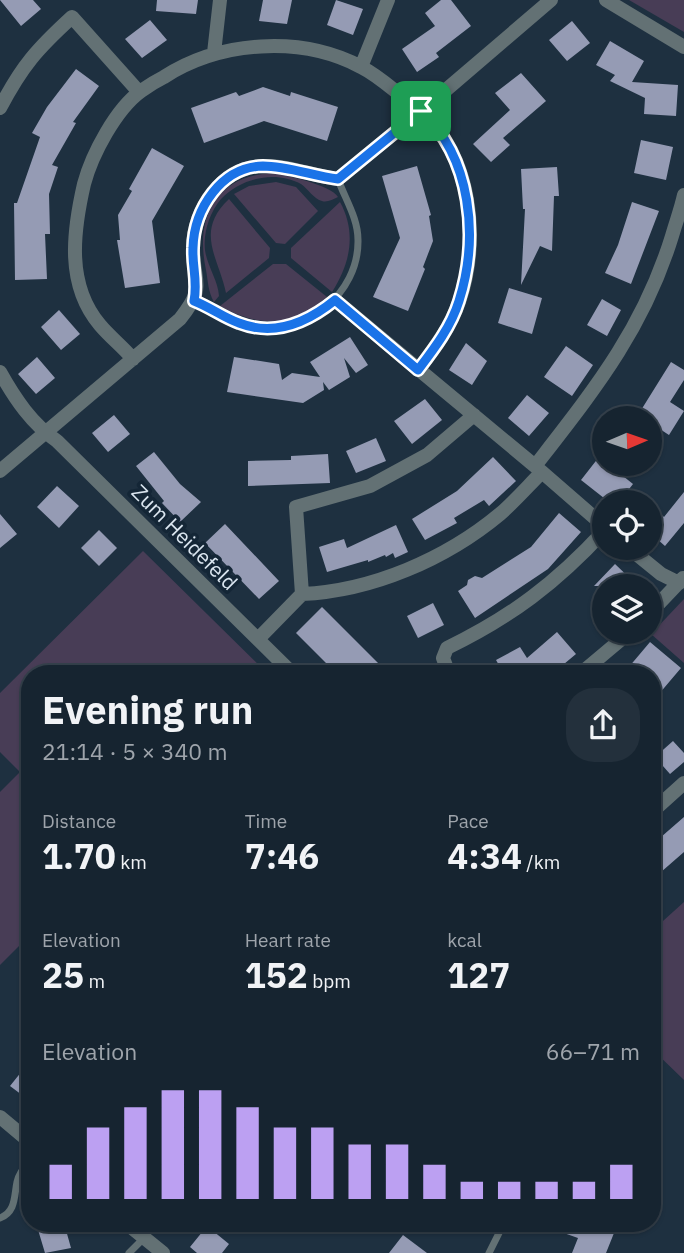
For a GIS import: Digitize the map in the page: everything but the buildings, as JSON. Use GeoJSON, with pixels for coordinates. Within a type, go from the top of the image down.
{"type":"FeatureCollection","features":[{"type":"Feature","properties":{"kind":"street"},"geometry":{"type":"LineString","coordinates":[[214,53],[220,0]]}},
{"type":"Feature","properties":{"kind":"street"},"geometry":{"type":"LineString","coordinates":[[361,67],[388,0]]}},
{"type":"Feature","properties":{"kind":"street"},"geometry":{"type":"LineString","coordinates":[[0,471],[180,319],[194,301],[197,283],[193,248],[198,216],[221,182],[242,171],[261,166],[286,168],[338,179],[551,0]]}},
{"type":"Feature","properties":{"kind":"street"},"geometry":{"type":"LineString","coordinates":[[606,0],[684,47]]}},
{"type":"Feature","properties":{"kind":"street"},"geometry":{"type":"LineString","coordinates":[[0,108],[19,72],[72,17],[139,92]]}},
{"type":"Feature","properties":{"kind":"street"},"geometry":{"type":"LineString","coordinates":[[133,359],[99,324],[80,292],[74,253],[76,219],[88,167],[112,124],[139,92],[180,67],[214,53],[264,47],[302,48],[337,57],[361,67],[421,111],[449,145],[464,185],[470,226],[468,266],[459,303],[442,339],[418,370]]}},
{"type":"Feature","properties":{"kind":"street"},"geometry":{"type":"LineString","coordinates":[[258,639],[302,594],[360,586],[433,558],[466,539],[500,514],[539,469],[635,326],[647,304],[684,195]]}},
{"type":"Feature","properties":{"kind":"street"},"geometry":{"type":"LineString","coordinates":[[335,300],[539,469],[592,518]]}},
{"type":"Feature","properties":{"kind":"street","name":"Zum Heidefeld"},"geometry":{"type":"LineString","coordinates":[[0,372],[12,393],[46,433],[284,665]]}},
{"type":"Feature","properties":{"kind":"street"},"geometry":{"type":"LineString","coordinates":[[302,594],[296,507],[370,486],[428,455],[474,415]]}},
{"type":"Feature","properties":{"kind":"street"},"geometry":{"type":"LineString","coordinates":[[446,665],[443,658],[447,648],[530,601],[573,565],[592,543]]}},
{"type":"Feature","properties":{"kind":"street"},"geometry":{"type":"LineString","coordinates":[[644,560],[661,574],[681,580],[662,600]]}},
{"type":"Feature","properties":{"kind":"street"},"geometry":{"type":"LineString","coordinates":[[591,665],[616,644]]}},
{"type":"Feature","properties":{"kind":"street"},"geometry":{"type":"LineString","coordinates":[[661,804],[684,783]]}},
{"type":"Feature","properties":{"kind":"street"},"geometry":{"type":"LineString","coordinates":[[1,1120],[21,1135]]}},
{"type":"Feature","properties":{"kind":"street"},"geometry":{"type":"LineString","coordinates":[[137,1232],[163,1253]]}},
{"type":"Feature","properties":{"kind":"lane"},"geometry":{"type":"LineString","coordinates":[[194,301],[237,323],[272,329],[303,322],[335,300],[347,282],[355,261],[358,239],[353,213],[338,179]]}},
{"type":"Feature","properties":{"kind":"lane"},"geometry":{"type":"LineString","coordinates":[[0,1218],[10,1211],[21,1171]]}},
{"type":"Feature","properties":{"kind":"lane"},"geometry":{"type":"LineString","coordinates":[[489,1253],[500,1232]]}},
{"type":"Feature","properties":{"kind":"lane"},"geometry":{"type":"LineString","coordinates":[[129,1253],[144,1238]]}},
{"type":"Feature","properties":{"kind":"shaded area"},"geometry":{"type":"Polygon","coordinates":[[[629,0],[684,0],[684,32],[629,0]]]}},
{"type":"Feature","properties":{"kind":"shaded area"},"geometry":{"type":"Polygon","coordinates":[[[271,173],[327,188],[338,197],[322,201],[301,184],[280,177],[248,181],[229,192],[214,210],[205,236],[206,256],[219,296],[214,302],[208,286],[203,251],[207,218],[213,204],[222,192],[235,183],[251,176],[271,173]]]}},
{"type":"Feature","properties":{"kind":"shaded area"},"geometry":{"type":"Polygon","coordinates":[[[276,182],[296,187],[318,211],[285,244],[276,243],[234,194],[249,186],[276,182]]]}},
{"type":"Feature","properties":{"kind":"shaded area"},"geometry":{"type":"Polygon","coordinates":[[[229,199],[270,248],[269,258],[226,293],[211,234],[219,211],[229,199]]]}},
{"type":"Feature","properties":{"kind":"shaded area"},"geometry":{"type":"Polygon","coordinates":[[[340,202],[350,237],[347,259],[332,292],[291,258],[291,248],[340,202]]]}},
{"type":"Feature","properties":{"kind":"shaded area"},"geometry":{"type":"Polygon","coordinates":[[[273,264],[286,264],[327,297],[301,314],[275,321],[249,318],[220,306],[273,264]]]}},
{"type":"Feature","properties":{"kind":"shaded area"},"geometry":{"type":"Polygon","coordinates":[[[143,551],[259,665],[28,665],[143,551]]]}},
{"type":"Feature","properties":{"kind":"shaded area"},"geometry":{"type":"Polygon","coordinates":[[[684,599],[684,663],[662,644],[662,622],[684,599]]]}},
{"type":"Feature","properties":{"kind":"shaded area"},"geometry":{"type":"Polygon","coordinates":[[[21,672],[21,944],[0,965],[0,792],[20,772],[0,752],[0,693],[21,672]]]}},
{"type":"Feature","properties":{"kind":"shaded area"},"geometry":{"type":"Polygon","coordinates":[[[684,902],[684,1080],[661,1058],[661,923],[684,902]]]}},
{"type":"Feature","properties":{"kind":"route"},"geometry":{"type":"LineString","coordinates":[[421,111],[449,145],[464,185],[470,226],[468,266],[459,303],[442,339],[418,370],[335,300],[303,322],[272,329],[237,323],[194,301],[197,283],[193,248],[198,216],[221,182],[242,171],[261,166],[286,168],[338,179],[421,111]]}}]}
